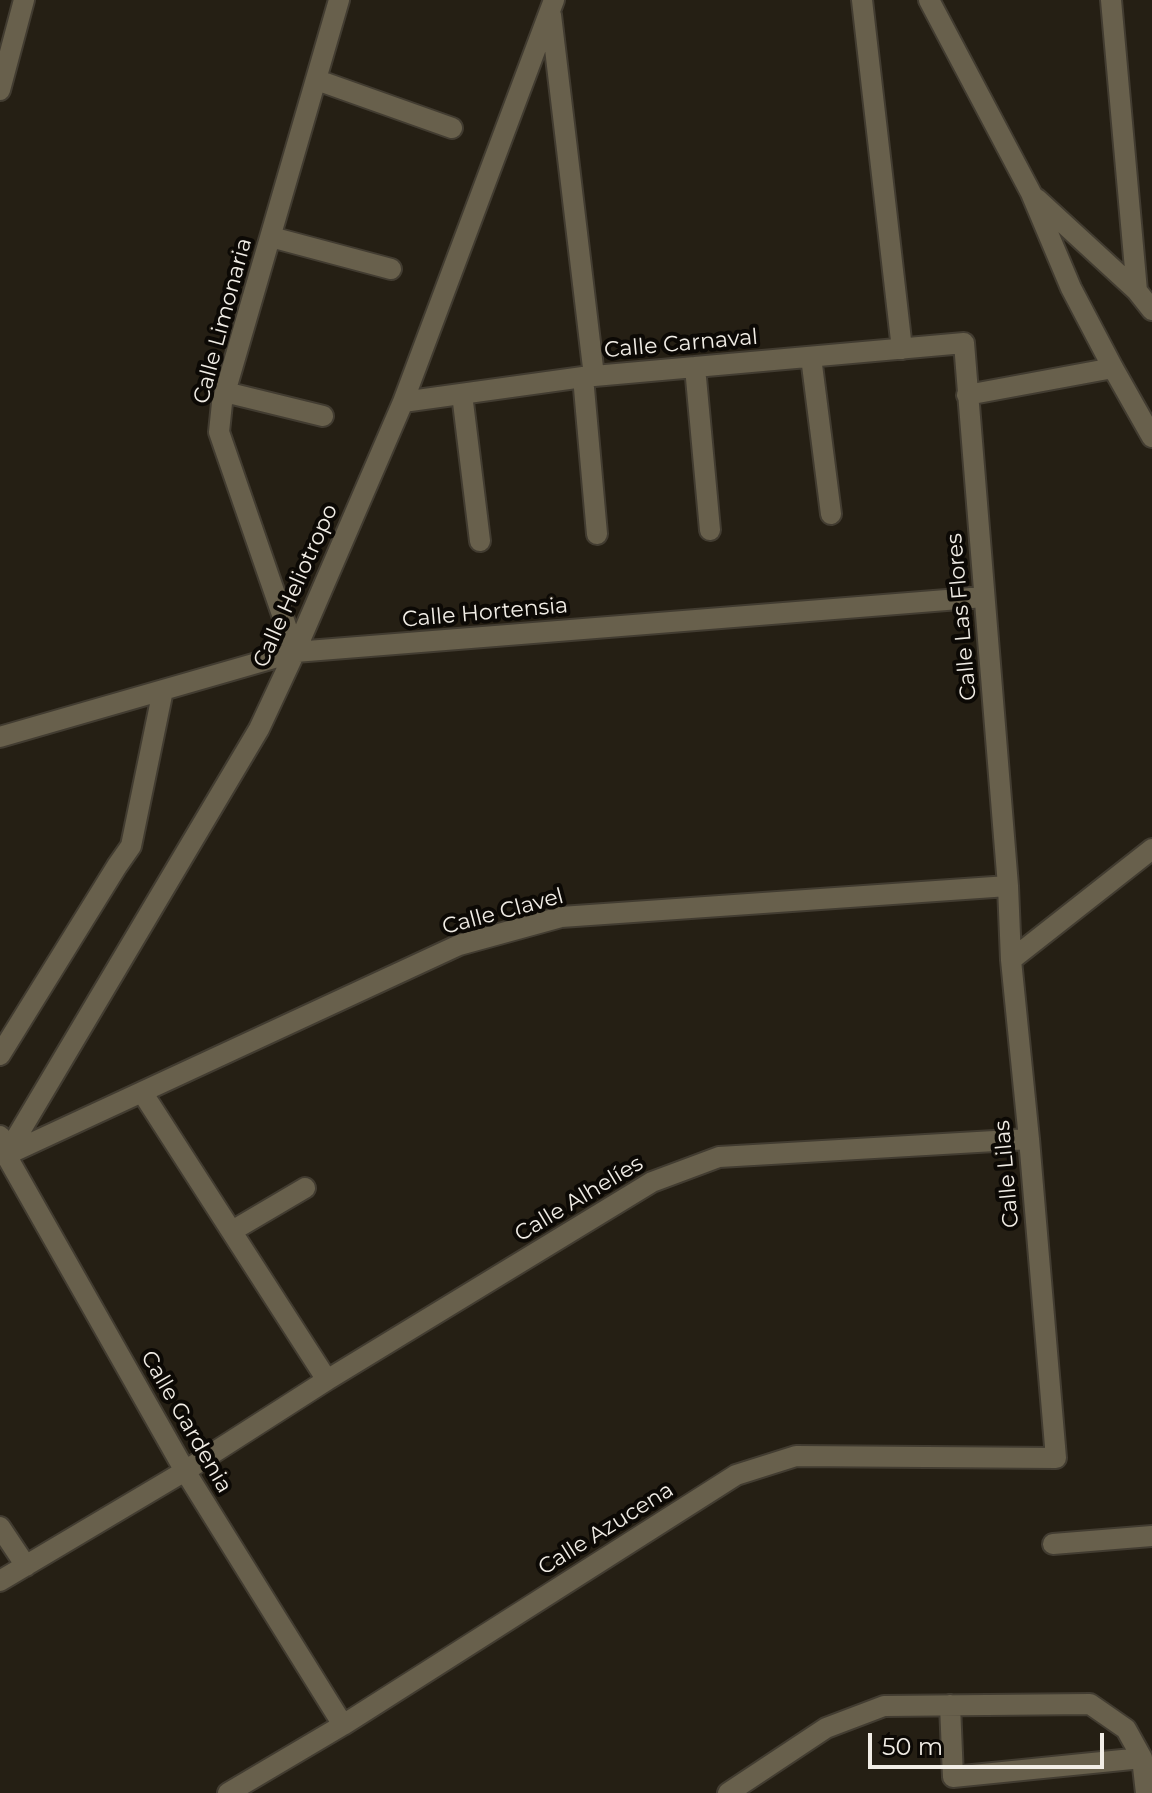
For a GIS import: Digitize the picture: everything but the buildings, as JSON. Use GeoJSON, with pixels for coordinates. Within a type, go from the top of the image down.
{"type":"FeatureCollection","features":[{"type":"Feature","properties":{"kind":"street"},"geometry":{"type":"LineString","coordinates":[[0,88],[24,0]]}},
{"type":"Feature","properties":{"kind":"street","name":"Calle Limonaria"},"geometry":{"type":"LineString","coordinates":[[295,652],[219,432],[225,392],[339,0]]}},
{"type":"Feature","properties":{"kind":"street"},"geometry":{"type":"LineString","coordinates":[[862,0],[902,349]]}},
{"type":"Feature","properties":{"kind":"street"},"geometry":{"type":"LineString","coordinates":[[929,0],[1031,193],[1071,288],[1152,437]]}},
{"type":"Feature","properties":{"kind":"street"},"geometry":{"type":"LineString","coordinates":[[1111,0],[1137,291]]}},
{"type":"Feature","properties":{"kind":"street"},"geometry":{"type":"LineString","coordinates":[[552,5],[588,377],[597,534]]}},
{"type":"Feature","properties":{"kind":"street","name":"Calle Heliotropo"},"geometry":{"type":"LineString","coordinates":[[3,1145],[259,729],[403,402],[552,5]]}},
{"type":"Feature","properties":{"kind":"street"},"geometry":{"type":"LineString","coordinates":[[317,80],[452,128]]}},
{"type":"Feature","properties":{"kind":"street"},"geometry":{"type":"LineString","coordinates":[[1031,193],[1137,291],[1152,310]]}},
{"type":"Feature","properties":{"kind":"street"},"geometry":{"type":"LineString","coordinates":[[271,237],[391,269]]}},
{"type":"Feature","properties":{"kind":"street","name":"Calle Carnaval"},"geometry":{"type":"LineString","coordinates":[[403,402],[588,377],[964,343]]}},
{"type":"Feature","properties":{"kind":"street","name":"Calle Las Flores"},"geometry":{"type":"LineString","coordinates":[[964,343],[1008,886]]}},
{"type":"Feature","properties":{"kind":"street"},"geometry":{"type":"LineString","coordinates":[[811,357],[831,514]]}},
{"type":"Feature","properties":{"kind":"street"},"geometry":{"type":"LineString","coordinates":[[695,367],[710,530]]}},
{"type":"Feature","properties":{"kind":"street"},"geometry":{"type":"LineString","coordinates":[[967,395],[1113,368]]}},
{"type":"Feature","properties":{"kind":"street"},"geometry":{"type":"LineString","coordinates":[[225,392],[323,416]]}},
{"type":"Feature","properties":{"kind":"street"},"geometry":{"type":"LineString","coordinates":[[462,394],[480,541]]}},
{"type":"Feature","properties":{"kind":"street","name":"Calle Hortensia"},"geometry":{"type":"LineString","coordinates":[[0,736],[295,652],[984,597]]}},
{"type":"Feature","properties":{"kind":"street"},"geometry":{"type":"LineString","coordinates":[[0,1055],[131,846],[163,690]]}},
{"type":"Feature","properties":{"kind":"street"},"geometry":{"type":"LineString","coordinates":[[1011,960],[1152,849]]}},
{"type":"Feature","properties":{"kind":"street","name":"Calle Lilas"},"geometry":{"type":"LineString","coordinates":[[1008,886],[1011,960],[1056,1458]]}},
{"type":"Feature","properties":{"kind":"street","name":"Calle Clavel"},"geometry":{"type":"LineString","coordinates":[[3,1145],[142,1092],[459,945],[561,917],[1008,886]]}},
{"type":"Feature","properties":{"kind":"street"},"geometry":{"type":"LineString","coordinates":[[142,1092],[327,1380]]}},
{"type":"Feature","properties":{"kind":"street","name":"Calle Alhelíes"},"geometry":{"type":"LineString","coordinates":[[0,1581],[185,1471],[327,1380],[652,1182],[719,1157],[1029,1139]]}},
{"type":"Feature","properties":{"kind":"street","name":"Calle Gardenia"},"geometry":{"type":"LineString","coordinates":[[3,1145],[185,1471],[343,1725]]}},
{"type":"Feature","properties":{"kind":"street"},"geometry":{"type":"LineString","coordinates":[[232,1231],[305,1188]]}},
{"type":"Feature","properties":{"kind":"street","name":"Calle Azucena"},"geometry":{"type":"LineString","coordinates":[[228,1793],[343,1725],[736,1475],[796,1456],[1056,1458]]}},
{"type":"Feature","properties":{"kind":"street"},"geometry":{"type":"LineString","coordinates":[[0,1527],[26,1566]]}},
{"type":"Feature","properties":{"kind":"street"},"geometry":{"type":"LineString","coordinates":[[1053,1544],[1152,1536]]}},
{"type":"Feature","properties":{"kind":"street"},"geometry":{"type":"LineString","coordinates":[[728,1793],[826,1728],[884,1706],[1090,1704],[1126,1729],[1142,1758],[1146,1793]]}},
{"type":"Feature","properties":{"kind":"street"},"geometry":{"type":"LineString","coordinates":[[950,1705],[953,1777],[1142,1758]]}}]}
